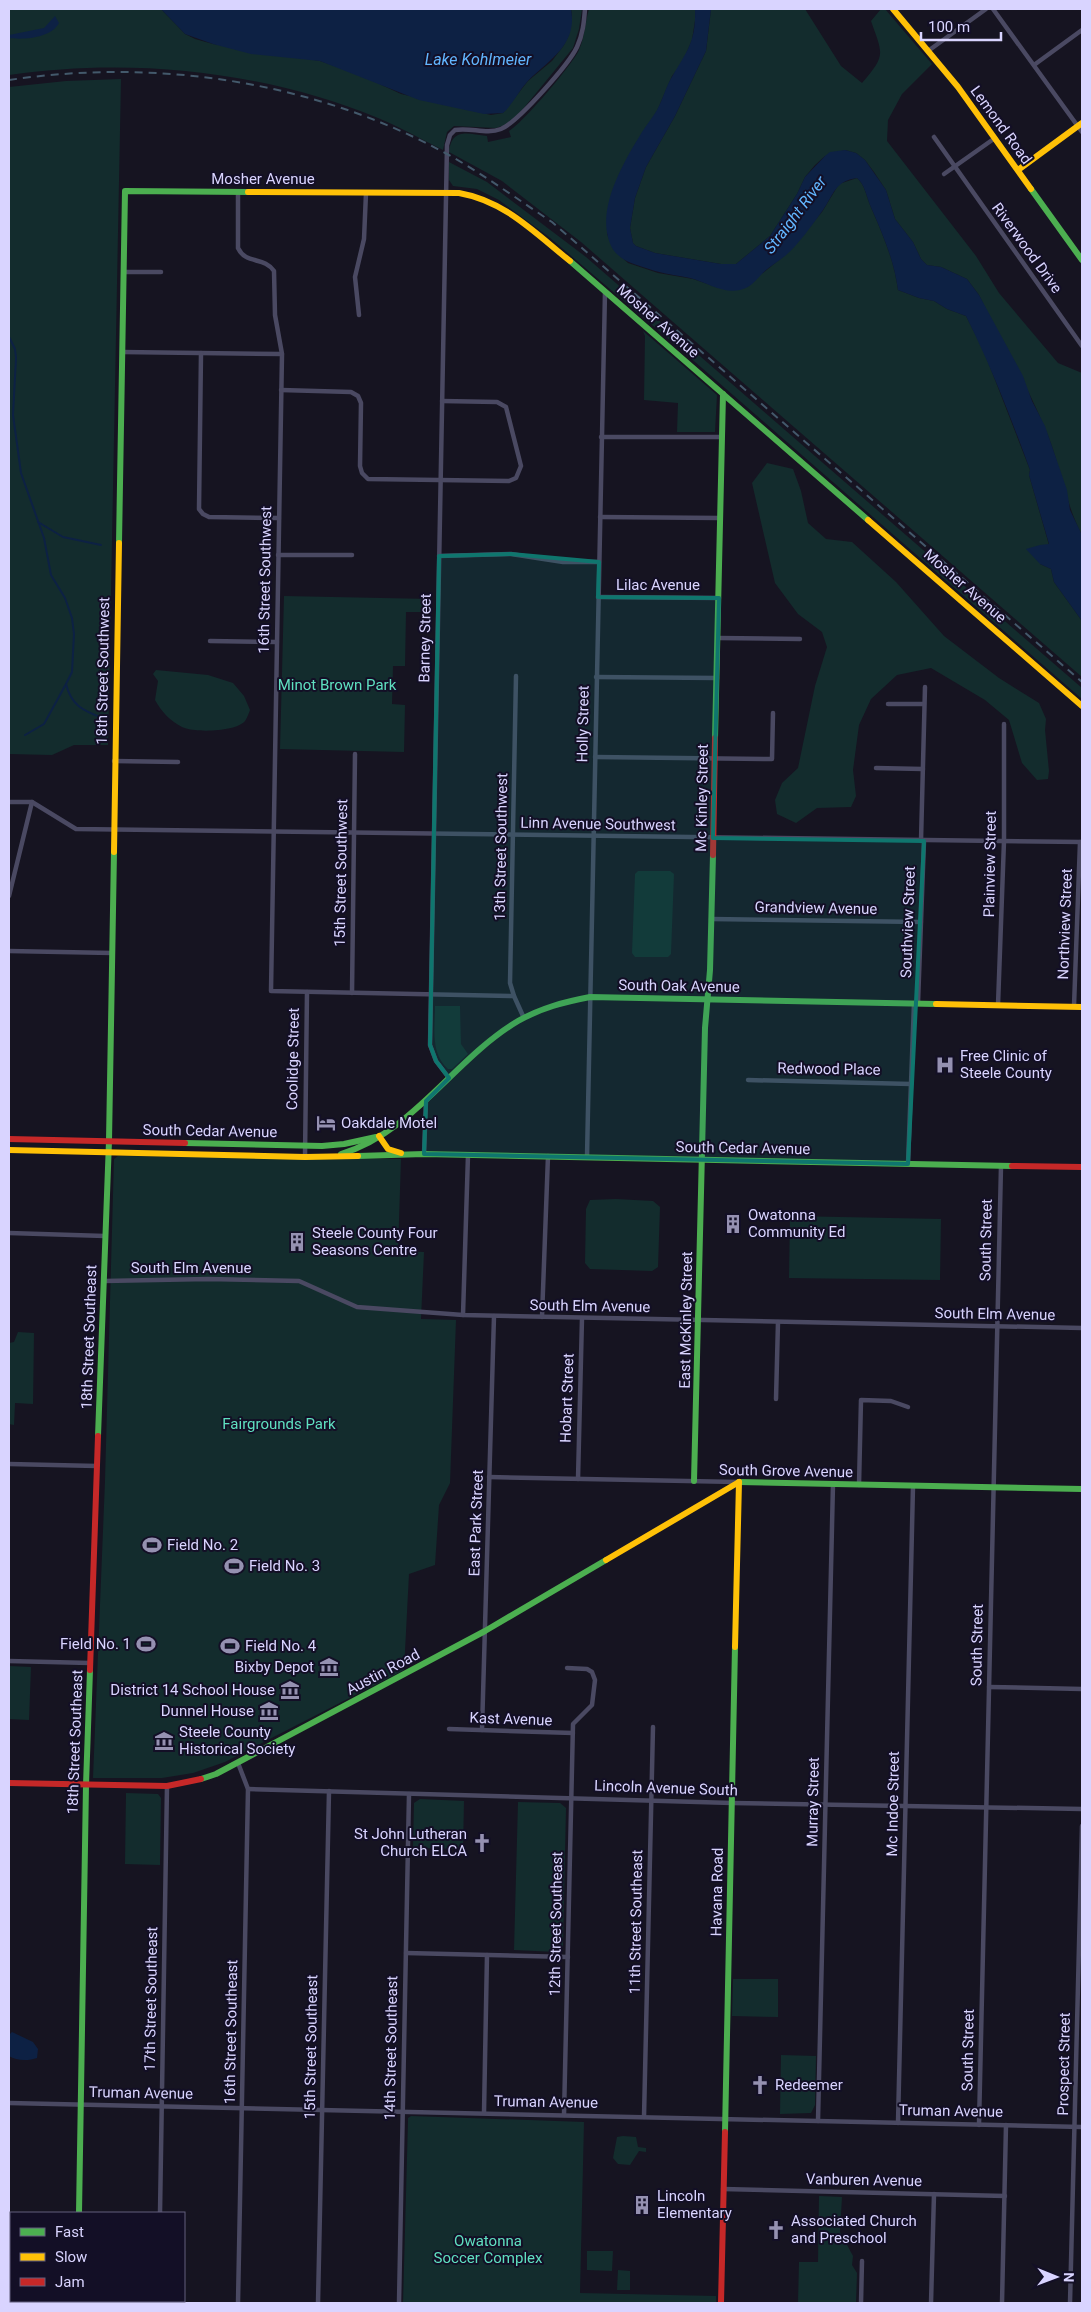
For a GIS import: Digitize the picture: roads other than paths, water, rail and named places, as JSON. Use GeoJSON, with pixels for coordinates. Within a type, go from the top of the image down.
{"type":"FeatureCollection","features":[{"type":"Feature","properties":{"kind":"street","name":"Barney Street"},"geometry":{"type":"LineString","coordinates":[[449,1078],[432,1056],[430,1045],[446,154],[450,135],[460,130],[494,131],[505,127],[515,119],[563,68],[573,54],[582,33],[585,9]]}},
{"type":"Feature","properties":{"kind":"street","name":"Lemond Road"},"geometry":{"type":"LineString","coordinates":[[893,9],[958,87],[1082,260]]}},
{"type":"Feature","properties":{"kind":"street"},"geometry":{"type":"LineString","coordinates":[[928,51],[986,9]]}},
{"type":"Feature","properties":{"kind":"street"},"geometry":{"type":"LineString","coordinates":[[993,9],[1034,66],[1080,124],[1082,132]]}},
{"type":"Feature","properties":{"kind":"street"},"geometry":{"type":"LineString","coordinates":[[1034,66],[1082,30]]}},
{"type":"Feature","properties":{"kind":"street"},"geometry":{"type":"LineString","coordinates":[[1018,170],[1080,124]]}},
{"type":"Feature","properties":{"kind":"street","name":"Riverwood Drive"},"geometry":{"type":"LineString","coordinates":[[934,137],[1082,346]]}},
{"type":"Feature","properties":{"kind":"street"},"geometry":{"type":"LineString","coordinates":[[944,174],[995,138]]}},
{"type":"Feature","properties":{"kind":"street","name":"Mosher Avenue"},"geometry":{"type":"LineString","coordinates":[[125,190],[446,193],[475,195],[498,205],[533,231],[606,292],[1082,706]]}},
{"type":"Feature","properties":{"kind":"street","name":"18th Street Southwest"},"geometry":{"type":"LineString","coordinates":[[108,1152],[125,190]]}},
{"type":"Feature","properties":{"kind":"street","name":"16th Street Southwest"},"geometry":{"type":"LineString","coordinates":[[238,192],[238,248],[247,259],[264,262],[274,271],[275,315],[282,354],[271,991],[307,992]]}},
{"type":"Feature","properties":{"kind":"street"},"geometry":{"type":"LineString","coordinates":[[359,315],[355,277],[364,238],[366,193]]}},
{"type":"Feature","properties":{"kind":"street"},"geometry":{"type":"LineString","coordinates":[[124,272],[161,272]]}},
{"type":"Feature","properties":{"kind":"street","name":"Holly Street"},"geometry":{"type":"LineString","coordinates":[[587,1157],[601,437],[606,292]]}},
{"type":"Feature","properties":{"kind":"street"},"geometry":{"type":"LineString","coordinates":[[122,352],[282,354]]}},
{"type":"Feature","properties":{"kind":"street"},"geometry":{"type":"LineString","coordinates":[[202,353],[198,505],[201,512],[209,517],[279,518]]}},
{"type":"Feature","properties":{"kind":"street"},"geometry":{"type":"LineString","coordinates":[[281,390],[347,391],[358,396],[361,403],[361,469],[368,479],[509,481],[519,474],[521,466],[506,407],[498,402],[442,401]]}},
{"type":"Feature","properties":{"kind":"street","name":"Mc Kinley Street"},"geometry":{"type":"LineString","coordinates":[[702,1159],[705,1028],[711,919],[723,394]]}},
{"type":"Feature","properties":{"kind":"street"},"geometry":{"type":"LineString","coordinates":[[601,437],[722,437]]}},
{"type":"Feature","properties":{"kind":"street"},"geometry":{"type":"LineString","coordinates":[[600,517],[720,518]]}},
{"type":"Feature","properties":{"kind":"street"},"geometry":{"type":"LineString","coordinates":[[439,556],[511,554],[563,562],[599,562]]}},
{"type":"Feature","properties":{"kind":"street"},"geometry":{"type":"LineString","coordinates":[[278,555],[352,556]]}},
{"type":"Feature","properties":{"kind":"street","name":"Lilac Avenue"},"geometry":{"type":"LineString","coordinates":[[598,597],[719,598]]}},
{"type":"Feature","properties":{"kind":"street"},"geometry":{"type":"LineString","coordinates":[[718,638],[800,639]]}},
{"type":"Feature","properties":{"kind":"street"},"geometry":{"type":"LineString","coordinates":[[210,641],[277,642]]}},
{"type":"Feature","properties":{"kind":"street","name":"13th Street Southwest"},"geometry":{"type":"LineString","coordinates":[[516,676],[510,983],[523,1016]]}},
{"type":"Feature","properties":{"kind":"street"},"geometry":{"type":"LineString","coordinates":[[596,677],[717,678]]}},
{"type":"Feature","properties":{"kind":"street","name":"Southview Street"},"geometry":{"type":"LineString","coordinates":[[908,1164],[921,922],[925,687]]}},
{"type":"Feature","properties":{"kind":"street"},"geometry":{"type":"LineString","coordinates":[[888,704],[924,704]]}},
{"type":"Feature","properties":{"kind":"street"},"geometry":{"type":"LineString","coordinates":[[595,757],[772,759],[773,713]]}},
{"type":"Feature","properties":{"kind":"street","name":"Plainview Street"},"geometry":{"type":"LineString","coordinates":[[998,1005],[1004,841],[1004,724]]}},
{"type":"Feature","properties":{"kind":"street","name":"15th Street Southwest"},"geometry":{"type":"LineString","coordinates":[[352,993],[355,754]]}},
{"type":"Feature","properties":{"kind":"street"},"geometry":{"type":"LineString","coordinates":[[114,761],[178,762]]}},
{"type":"Feature","properties":{"kind":"street"},"geometry":{"type":"LineString","coordinates":[[876,768],[923,769]]}},
{"type":"Feature","properties":{"kind":"street"},"geometry":{"type":"LineString","coordinates":[[9,802],[32,802],[9,896]]}},
{"type":"Feature","properties":{"kind":"street","name":"Linn Avenue Southwest"},"geometry":{"type":"LineString","coordinates":[[32,802],[76,829],[1081,842]]}},
{"type":"Feature","properties":{"kind":"street","name":"Northview Street"},"geometry":{"type":"LineString","coordinates":[[1074,1006],[1081,842]]}},
{"type":"Feature","properties":{"kind":"street","name":"Grandview Avenue"},"geometry":{"type":"LineString","coordinates":[[711,919],[921,922]]}},
{"type":"Feature","properties":{"kind":"street"},"geometry":{"type":"LineString","coordinates":[[9,951],[112,953]]}},
{"type":"Feature","properties":{"kind":"street"},"geometry":{"type":"LineString","coordinates":[[307,992],[514,996]]}},
{"type":"Feature","properties":{"kind":"street","name":"Coolidge Street"},"geometry":{"type":"LineString","coordinates":[[304,1157],[307,992]]}},
{"type":"Feature","properties":{"kind":"street","name":"South Oak Avenue"},"geometry":{"type":"LineString","coordinates":[[328,1156],[354,1150],[404,1120],[449,1078],[523,1016],[561,1001],[590,997],[1082,1007]]}},
{"type":"Feature","properties":{"kind":"street","name":"Redwood Place"},"geometry":{"type":"LineString","coordinates":[[748,1080],[911,1084]]}},
{"type":"Feature","properties":{"kind":"street"},"geometry":{"type":"LineString","coordinates":[[424,1154],[426,1100]]}},
{"type":"Feature","properties":{"kind":"street"},"geometry":{"type":"LineString","coordinates":[[379,1136],[388,1149],[403,1154]]}},
{"type":"Feature","properties":{"kind":"street","name":"South Cedar Avenue"},"geometry":{"type":"LineString","coordinates":[[9,1139],[305,1146],[339,1145],[379,1136]]}},
{"type":"Feature","properties":{"kind":"street","name":"South Cedar Avenue"},"geometry":{"type":"LineString","coordinates":[[9,1150],[304,1157],[424,1154],[1082,1167]]}},
{"type":"Feature","properties":{"kind":"street","name":"18th Street Southeast"},"geometry":{"type":"LineString","coordinates":[[79,2212],[86,1785],[108,1152]]}},
{"type":"Feature","properties":{"kind":"street"},"geometry":{"type":"LineString","coordinates":[[463,1315],[468,1155]]}},
{"type":"Feature","properties":{"kind":"street"},"geometry":{"type":"LineString","coordinates":[[542,1317],[548,1156]]}},
{"type":"Feature","properties":{"kind":"street","name":"East McKinley Street"},"geometry":{"type":"LineString","coordinates":[[694,1481],[702,1159]]}},
{"type":"Feature","properties":{"kind":"street","name":"South Street"},"geometry":{"type":"LineString","coordinates":[[979,2124],[1001,1166]]}},
{"type":"Feature","properties":{"kind":"street"},"geometry":{"type":"LineString","coordinates":[[9,1233],[106,1236]]}},
{"type":"Feature","properties":{"kind":"street","name":"South Elm Avenue"},"geometry":{"type":"LineString","coordinates":[[104,1281],[208,1279],[299,1281],[357,1307],[463,1315],[1082,1328]]}},
{"type":"Feature","properties":{"kind":"street","name":"East Park Street"},"geometry":{"type":"LineString","coordinates":[[482,1730],[494,1316]]}},
{"type":"Feature","properties":{"kind":"street","name":"Hobart Street"},"geometry":{"type":"LineString","coordinates":[[578,1479],[582,1318]]}},
{"type":"Feature","properties":{"kind":"street"},"geometry":{"type":"LineString","coordinates":[[776,1399],[778,1322]]}},
{"type":"Feature","properties":{"kind":"street"},"geometry":{"type":"LineString","coordinates":[[859,1485],[861,1400],[890,1401],[908,1407]]}},
{"type":"Feature","properties":{"kind":"street"},"geometry":{"type":"LineString","coordinates":[[9,1464],[97,1466]]}},
{"type":"Feature","properties":{"kind":"street","name":"South Grove Avenue"},"geometry":{"type":"LineString","coordinates":[[489,1477],[1082,1489]]}},
{"type":"Feature","properties":{"kind":"street","name":"Austin Road"},"geometry":{"type":"LineString","coordinates":[[9,1783],[167,1786],[204,1778],[238,1763],[485,1631],[739,1482]]}},
{"type":"Feature","properties":{"kind":"street","name":"Havana Road"},"geometry":{"type":"LineString","coordinates":[[720,2303],[739,1482]]}},
{"type":"Feature","properties":{"kind":"street","name":"Murray Street"},"geometry":{"type":"LineString","coordinates":[[818,2121],[832,1484]]}},
{"type":"Feature","properties":{"kind":"street","name":"Mc Indoe Street"},"geometry":{"type":"LineString","coordinates":[[898,2123],[913,1486]]}},
{"type":"Feature","properties":{"kind":"street"},"geometry":{"type":"LineString","coordinates":[[9,1661],[90,1663]]}},
{"type":"Feature","properties":{"kind":"street"},"geometry":{"type":"LineString","coordinates":[[567,1668],[587,1669],[592,1672],[595,1680],[592,1705],[573,1724],[573,1733]]}},
{"type":"Feature","properties":{"kind":"street"},"geometry":{"type":"LineString","coordinates":[[989,1687],[1082,1689]]}},
{"type":"Feature","properties":{"kind":"street","name":"11th Street Southeast"},"geometry":{"type":"LineString","coordinates":[[644,2117],[653,1727]]}},
{"type":"Feature","properties":{"kind":"street","name":"Kast Avenue"},"geometry":{"type":"LineString","coordinates":[[449,1729],[573,1733]]}},
{"type":"Feature","properties":{"kind":"street","name":"12th Street Southeast"},"geometry":{"type":"LineString","coordinates":[[564,2115],[573,1733]]}},
{"type":"Feature","properties":{"kind":"street","name":"16th Street Southeast"},"geometry":{"type":"LineString","coordinates":[[238,1763],[248,1789],[238,2303]]}},
{"type":"Feature","properties":{"kind":"street","name":"17th Street Southeast"},"geometry":{"type":"LineString","coordinates":[[160,2212],[167,1786]]}},
{"type":"Feature","properties":{"kind":"street","name":"Lincoln Avenue South"},"geometry":{"type":"LineString","coordinates":[[248,1789],[732,1803],[1082,1809]]}},
{"type":"Feature","properties":{"kind":"street","name":"15th Street Southeast"},"geometry":{"type":"LineString","coordinates":[[318,2303],[328,1791]]}},
{"type":"Feature","properties":{"kind":"street","name":"14th Street Southeast"},"geometry":{"type":"LineString","coordinates":[[399,2303],[409,1794]]}},
{"type":"Feature","properties":{"kind":"street","name":"Prospect Street"},"geometry":{"type":"LineString","coordinates":[[1070,2303],[1082,1826]]}},
{"type":"Feature","properties":{"kind":"street"},"geometry":{"type":"LineString","coordinates":[[406,1952],[568,1956]]}},
{"type":"Feature","properties":{"kind":"street"},"geometry":{"type":"LineString","coordinates":[[484,2113],[488,1954]]}},
{"type":"Feature","properties":{"kind":"street","name":"Truman Avenue"},"geometry":{"type":"LineString","coordinates":[[9,2103],[1082,2127]]}},
{"type":"Feature","properties":{"kind":"street"},"geometry":{"type":"LineString","coordinates":[[1002,2303],[1006,2125]]}},
{"type":"Feature","properties":{"kind":"street","name":"Vanburen Avenue"},"geometry":{"type":"LineString","coordinates":[[723,2189],[1005,2196]]}},
{"type":"Feature","properties":{"kind":"street"},"geometry":{"type":"LineString","coordinates":[[931,2303],[934,2194]]}},
{"type":"Feature","properties":{"kind":"street"},"geometry":{"type":"LineString","coordinates":[[860,2303],[862,2261]]}},
{"type":"Feature","properties":{"kind":"water","name":"Lake Kohlmeier"},"geometry":{"type":"Polygon","coordinates":[[[161,9],[571,9],[572,22],[566,43],[527,82],[507,109],[503,113],[484,114],[419,100],[320,61],[251,54],[213,44],[185,34],[161,9]]]}},
{"type":"Feature","properties":{"kind":"water","name":"Straight River"},"geometry":{"type":"Polygon","coordinates":[[[695,9],[711,9],[706,51],[675,116],[646,167],[635,198],[630,228],[633,243],[655,253],[721,264],[736,264],[770,236],[797,194],[805,177],[825,156],[830,152],[845,150],[856,153],[865,160],[886,190],[895,219],[913,242],[921,259],[927,265],[941,267],[967,279],[979,295],[1023,376],[1032,401],[1045,426],[1067,490],[1070,510],[1082,535],[1082,621],[1054,582],[1051,569],[1040,564],[1026,549],[1049,544],[1029,475],[1030,470],[1000,392],[966,316],[947,309],[934,301],[919,298],[898,290],[887,246],[864,187],[857,178],[839,185],[815,222],[795,246],[744,289],[727,290],[690,278],[654,271],[623,259],[610,244],[606,224],[607,210],[615,182],[628,155],[657,110],[671,79],[687,51],[694,29],[695,9]]]}},
{"type":"Feature","properties":{"kind":"water"},"geometry":{"type":"Polygon","coordinates":[[[55,16],[59,23],[44,35],[22,39],[9,38],[9,35],[44,28],[55,16]]]}},
{"type":"Feature","properties":{"kind":"water"},"geometry":{"type":"Polygon","coordinates":[[[12,2032],[33,2042],[38,2049],[37,2058],[23,2060],[9,2056],[9,2035],[12,2032]]]}},
{"type":"Feature","properties":{"kind":"waterway"},"geometry":{"type":"LineString","coordinates":[[9,337],[15,349],[16,358],[13,415],[21,473],[44,538],[51,575],[65,598],[72,618],[74,634],[72,672],[44,724],[25,735]]}},
{"type":"Feature","properties":{"kind":"waterway"},"geometry":{"type":"LineString","coordinates":[[38,522],[63,537],[101,545]]}},
{"type":"Feature","properties":{"kind":"waterway"},"geometry":{"type":"LineString","coordinates":[[66,684],[71,697],[79,706],[89,713],[103,718]]}},
{"type":"Feature","properties":{"kind":"railway"},"geometry":{"type":"LineString","coordinates":[[9,80],[65,74],[121,72],[178,74],[234,81],[289,93],[343,109],[396,129],[447,154],[487,178],[552,222],[1082,682]]}},
{"type":"Feature","properties":{"kind":"place","name":"Free Clinic of Steele County"},"geometry":{"type":"Point","coordinates":[945,1065]}},
{"type":"Feature","properties":{"kind":"place","name":"Oakdale Motel"},"geometry":{"type":"Point","coordinates":[326,1123]}},
{"type":"Feature","properties":{"kind":"place","name":"Owatonna Community Ed"},"geometry":{"type":"Point","coordinates":[733,1224]}},
{"type":"Feature","properties":{"kind":"place","name":"Steele County Four Seasons Centre"},"geometry":{"type":"Point","coordinates":[297,1242]}},
{"type":"Feature","properties":{"kind":"place","name":"Field No. 2"},"geometry":{"type":"Point","coordinates":[152,1545]}},
{"type":"Feature","properties":{"kind":"place","name":"Field No. 3"},"geometry":{"type":"Point","coordinates":[234,1566]}},
{"type":"Feature","properties":{"kind":"place","name":"Field No. 1"},"geometry":{"type":"Point","coordinates":[146,1644]}},
{"type":"Feature","properties":{"kind":"place","name":"Field No. 4"},"geometry":{"type":"Point","coordinates":[230,1646]}},
{"type":"Feature","properties":{"kind":"place","name":"Bixby Depot"},"geometry":{"type":"Point","coordinates":[329,1667]}},
{"type":"Feature","properties":{"kind":"place","name":"District 14 School House"},"geometry":{"type":"Point","coordinates":[290,1690]}},
{"type":"Feature","properties":{"kind":"place","name":"Dunnel House"},"geometry":{"type":"Point","coordinates":[269,1711]}},
{"type":"Feature","properties":{"kind":"place","name":"Steele County Historical Society"},"geometry":{"type":"Point","coordinates":[164,1741]}},
{"type":"Feature","properties":{"kind":"place","name":"St John Lutheran Church ELCA"},"geometry":{"type":"Point","coordinates":[482,1843]}},
{"type":"Feature","properties":{"kind":"place","name":"Redeemer"},"geometry":{"type":"Point","coordinates":[760,2085]}},
{"type":"Feature","properties":{"kind":"place","name":"Lincoln Elementary"},"geometry":{"type":"Point","coordinates":[642,2205]}},
{"type":"Feature","properties":{"kind":"place","name":"Associated Church and Preschool"},"geometry":{"type":"Point","coordinates":[776,2230]}},
{"type":"Feature","properties":{"kind":"park label","name":"Minot Brown Park"},"geometry":{"type":"Point","coordinates":[337,685]}},
{"type":"Feature","properties":{"kind":"park label","name":"Fairgrounds Park"},"geometry":{"type":"Point","coordinates":[279,1424]}},
{"type":"Feature","properties":{"kind":"park label","name":"Owatonna Soccer Complex"},"geometry":{"type":"Point","coordinates":[488,2250]}}]}
